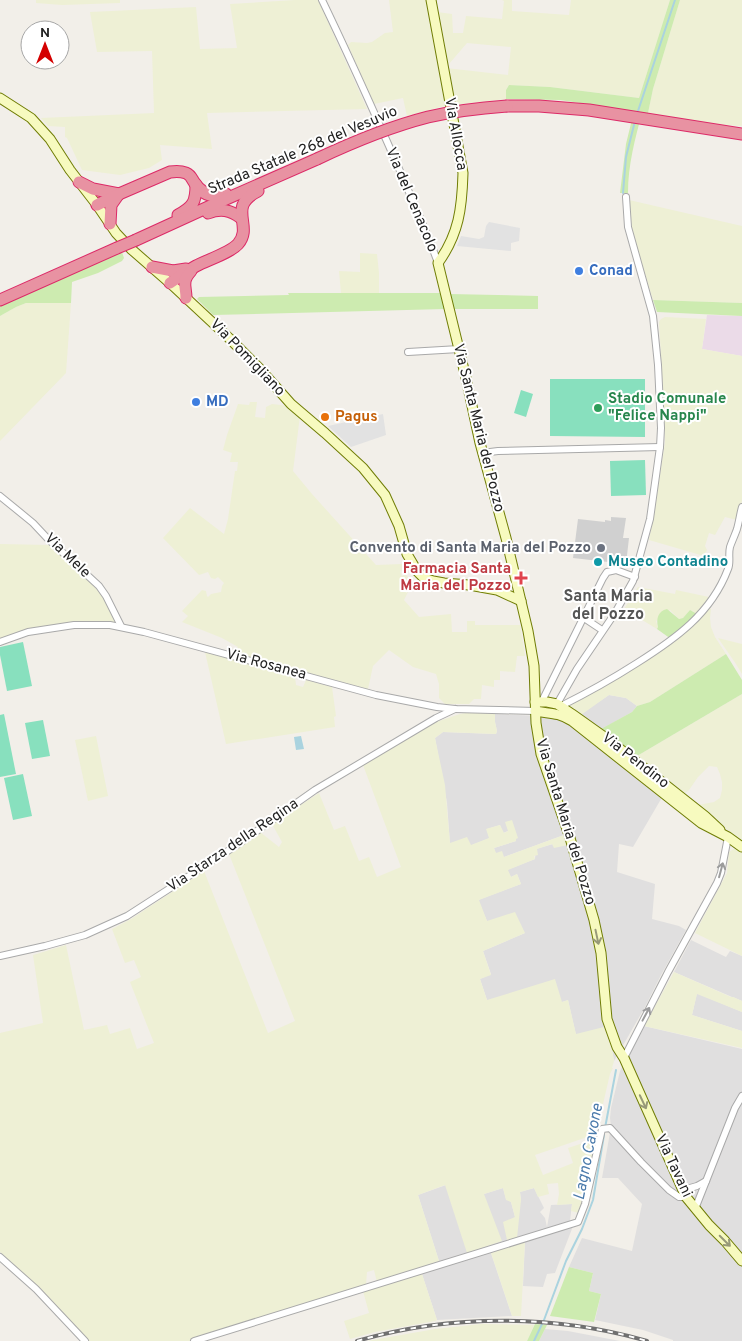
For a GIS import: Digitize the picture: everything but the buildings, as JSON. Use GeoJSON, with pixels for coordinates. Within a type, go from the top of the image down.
{"type":"FeatureCollection","features":[{"type":"Feature","properties":{"kind":"highway","name":"Strada Statale 268 del Vesuvio"},"geometry":{"type":"LineString","coordinates":[[175,222],[371,135],[428,117],[468,110],[507,106],[564,107],[742,134]]}},
{"type":"Feature","properties":{"kind":"highway"},"geometry":{"type":"LineString","coordinates":[[97,205],[170,172],[186,173],[206,194],[218,196],[246,186],[268,181]]}},
{"type":"Feature","properties":{"kind":"highway"},"geometry":{"type":"LineString","coordinates":[[170,283],[196,266],[233,249],[239,244],[243,236],[242,207],[246,199],[251,194],[275,182],[287,172]]}},
{"type":"Feature","properties":{"kind":"highway"},"geometry":{"type":"LineString","coordinates":[[79,182],[92,190],[119,194]]}},
{"type":"Feature","properties":{"kind":"highway"},"geometry":{"type":"LineString","coordinates":[[149,233],[193,204],[196,185]]}},
{"type":"Feature","properties":{"kind":"highway"},"geometry":{"type":"LineString","coordinates":[[110,224],[111,205],[119,194]]}},
{"type":"Feature","properties":{"kind":"highway"},"geometry":{"type":"LineString","coordinates":[[0,300],[175,222],[221,210],[232,212],[241,218]]}},
{"type":"Feature","properties":{"kind":"highway"},"geometry":{"type":"LineString","coordinates":[[152,267],[173,272],[196,266]]}},
{"type":"Feature","properties":{"kind":"highway"},"geometry":{"type":"LineString","coordinates":[[186,298],[184,282],[186,276],[196,266]]}},
{"type":"Feature","properties":{"kind":"street","name":"Via del Cenacolo"},"geometry":{"type":"LineString","coordinates":[[322,0],[389,147],[438,264]]}},
{"type":"Feature","properties":{"kind":"street","name":"Via Allocca"},"geometry":{"type":"LineString","coordinates":[[431,0],[463,173],[462,200],[457,224],[448,250],[438,264]]}},
{"type":"Feature","properties":{"kind":"street","name":"Via Pomigliano"},"geometry":{"type":"LineString","coordinates":[[0,98],[30,118],[50,139],[79,182],[126,244],[259,368],[292,404],[363,468],[385,495],[399,526],[407,554],[417,571],[424,578],[444,583],[497,590],[521,601]]}},
{"type":"Feature","properties":{"kind":"street"},"geometry":{"type":"LineString","coordinates":[[559,705],[576,669],[625,596],[635,577],[650,520],[660,447],[658,366],[653,316],[628,227],[626,197]]}},
{"type":"Feature","properties":{"kind":"street","name":"Via Santa Maria del Pozzo"},"geometry":{"type":"LineString","coordinates":[[438,264],[482,453],[528,631],[534,666],[537,705],[536,723],[542,754],[570,838],[594,920],[601,953],[606,1018],[617,1047],[624,1058]]}},
{"type":"Feature","properties":{"kind":"street"},"geometry":{"type":"LineString","coordinates":[[408,352],[459,349]]}},
{"type":"Feature","properties":{"kind":"street"},"geometry":{"type":"LineString","coordinates":[[482,453],[498,450],[660,447]]}},
{"type":"Feature","properties":{"kind":"street","name":"Via Mele"},"geometry":{"type":"LineString","coordinates":[[0,496],[33,523],[48,540],[99,586],[106,596],[120,626]]}},
{"type":"Feature","properties":{"kind":"street"},"geometry":{"type":"LineString","coordinates":[[559,705],[591,691],[668,643],[685,630],[700,614],[720,586],[728,570],[730,549],[742,507]]}},
{"type":"Feature","properties":{"kind":"street"},"geometry":{"type":"LineString","coordinates":[[537,705],[584,618],[603,578],[608,572],[616,570],[635,577]]}},
{"type":"Feature","properties":{"kind":"street","name":"Via Pomigliano"},"geometry":{"type":"LineString","coordinates":[[497,590],[517,585]]}},
{"type":"Feature","properties":{"kind":"street"},"geometry":{"type":"LineString","coordinates":[[584,618],[602,630]]}},
{"type":"Feature","properties":{"kind":"street","name":"Via Rosanea"},"geometry":{"type":"LineString","coordinates":[[0,642],[28,632],[74,625],[98,624],[120,626],[376,695],[437,707],[455,709],[537,705]]}},
{"type":"Feature","properties":{"kind":"street","name":"Via Pendino"},"geometry":{"type":"LineString","coordinates":[[537,705],[559,705],[610,741],[742,847]]}},
{"type":"Feature","properties":{"kind":"street","name":"Via Pendino"},"geometry":{"type":"LineString","coordinates":[[537,705],[572,721],[701,823],[728,837]]}},
{"type":"Feature","properties":{"kind":"street","name":"Via Starza della Regina"},"geometry":{"type":"LineString","coordinates":[[0,956],[85,935],[127,916],[237,845],[315,790],[436,718],[455,709]]}},
{"type":"Feature","properties":{"kind":"street"},"geometry":{"type":"LineString","coordinates":[[624,1058],[685,940],[717,883],[721,873],[728,837]]}},
{"type":"Feature","properties":{"kind":"street","name":"Via Tavani"},"geometry":{"type":"LineString","coordinates":[[624,1058],[685,1193],[695,1209],[742,1261]]}},
{"type":"Feature","properties":{"kind":"street"},"geometry":{"type":"LineString","coordinates":[[695,1209],[735,1108],[742,1096]]}},
{"type":"Feature","properties":{"kind":"street"},"geometry":{"type":"LineString","coordinates":[[194,1341],[578,1222],[585,1204],[602,1128],[610,1128],[640,1162],[669,1190],[679,1196],[706,1181]]}},
{"type":"Feature","properties":{"kind":"street"},"geometry":{"type":"LineString","coordinates":[[0,1257],[55,1308],[85,1341]]}},
{"type":"Feature","properties":{"kind":"shaded area"},"geometry":{"type":"Polygon","coordinates":[[[489,222],[520,228],[519,241],[511,243],[511,251],[457,246],[461,236],[479,239],[484,237],[486,226],[489,222]]]}},
{"type":"Feature","properties":{"kind":"shaded area"},"geometry":{"type":"Polygon","coordinates":[[[707,315],[742,316],[742,356],[702,349],[707,315]]]}},
{"type":"Feature","properties":{"kind":"shaded area"},"geometry":{"type":"Polygon","coordinates":[[[383,414],[386,435],[351,447],[328,426],[383,414]]]}},
{"type":"Feature","properties":{"kind":"shaded area","name":"Convento di Santa Maria del Pozzo"},"geometry":{"type":"Polygon","coordinates":[[[611,517],[626,518],[623,538],[629,538],[626,564],[573,558],[578,519],[605,522],[605,520],[611,521],[611,517]]]}},
{"type":"Feature","properties":{"kind":"shaded area"},"geometry":{"type":"Polygon","coordinates":[[[609,695],[626,698],[637,706],[632,712],[602,729],[671,782],[633,847],[619,844],[617,872],[655,884],[652,919],[679,926],[686,930],[614,1061],[611,1043],[576,1035],[568,1000],[562,1002],[487,1000],[480,979],[491,974],[483,951],[525,933],[487,921],[478,900],[521,884],[517,874],[511,877],[507,870],[535,859],[536,849],[553,844],[564,835],[504,857],[496,854],[494,848],[516,841],[508,831],[503,833],[500,825],[487,829],[490,838],[470,846],[450,844],[447,803],[435,738],[443,732],[496,734],[495,714],[560,717],[567,723],[609,695]]]}},
{"type":"Feature","properties":{"kind":"shaded area"},"geometry":{"type":"Polygon","coordinates":[[[691,940],[726,957],[730,951],[742,956],[742,1001],[674,972],[691,940]]]}},
{"type":"Feature","properties":{"kind":"shaded area"},"geometry":{"type":"Polygon","coordinates":[[[697,993],[742,1012],[742,1031],[692,1015],[697,993]]]}},
{"type":"Feature","properties":{"kind":"shaded area"},"geometry":{"type":"Polygon","coordinates":[[[644,1026],[742,1049],[742,1341],[673,1341],[643,1330],[595,1320],[601,1294],[589,1291],[593,1273],[569,1267],[582,1238],[632,1251],[642,1204],[618,1178],[602,1178],[611,1127],[611,1108],[620,1071],[644,1026]]]}},
{"type":"Feature","properties":{"kind":"shaded area"},"geometry":{"type":"Polygon","coordinates":[[[446,1185],[484,1194],[503,1188],[506,1199],[511,1202],[515,1217],[508,1240],[521,1200],[520,1192],[534,1188],[544,1208],[540,1212],[545,1218],[547,1227],[551,1205],[572,1204],[570,1221],[575,1221],[555,1273],[547,1274],[543,1287],[523,1286],[525,1241],[491,1253],[512,1316],[437,1320],[420,1268],[439,1261],[418,1195],[446,1185]]]}},
{"type":"Feature","properties":{"kind":"shaded area"},"geometry":{"type":"Polygon","coordinates":[[[545,1329],[568,1331],[620,1341],[539,1341],[545,1329]]]}},
{"type":"Feature","properties":{"kind":"green space"},"geometry":{"type":"Polygon","coordinates":[[[36,0],[120,0],[120,3],[62,5],[36,3],[36,0]]]}},
{"type":"Feature","properties":{"kind":"green space"},"geometry":{"type":"Polygon","coordinates":[[[318,0],[367,109],[207,113],[212,149],[160,145],[162,160],[149,168],[120,175],[82,170],[65,137],[65,127],[48,126],[41,118],[154,113],[152,51],[97,52],[90,12],[196,7],[200,49],[237,48],[230,4],[318,0]]]}},
{"type":"Feature","properties":{"kind":"green space"},"geometry":{"type":"Polygon","coordinates":[[[389,0],[428,0],[448,105],[407,116],[403,98],[374,104],[348,45],[351,42],[372,42],[385,33],[393,32],[389,0]]]}},
{"type":"Feature","properties":{"kind":"green space"},"geometry":{"type":"Polygon","coordinates":[[[502,0],[512,0],[512,11],[569,15],[571,0],[670,0],[639,98],[550,87],[509,85],[506,90],[506,99],[455,105],[446,68],[508,75],[511,47],[467,43],[449,64],[445,63],[437,12],[452,14],[453,33],[463,33],[466,16],[502,19],[504,1],[502,0]]]}},
{"type":"Feature","properties":{"kind":"green space"},"geometry":{"type":"Polygon","coordinates":[[[670,0],[680,0],[653,89],[648,113],[642,113],[634,142],[628,193],[620,193],[626,144],[634,111],[560,100],[506,99],[506,90],[509,85],[550,87],[639,98],[670,0]]]}},
{"type":"Feature","properties":{"kind":"green space"},"geometry":{"type":"Polygon","coordinates":[[[680,0],[742,0],[742,126],[723,125],[648,113],[653,89],[680,0]]]}},
{"type":"Feature","properties":{"kind":"green space"},"geometry":{"type":"Polygon","coordinates":[[[629,200],[742,226],[742,303],[653,300],[632,228],[629,200]]]}},
{"type":"Feature","properties":{"kind":"green space"},"geometry":{"type":"Polygon","coordinates":[[[122,252],[124,258],[122,261],[98,273],[72,282],[71,303],[26,303],[0,316],[0,305],[122,252]]]}},
{"type":"Feature","properties":{"kind":"green space"},"geometry":{"type":"Polygon","coordinates":[[[360,253],[377,254],[379,293],[341,293],[339,271],[360,272],[360,253]]]}},
{"type":"Feature","properties":{"kind":"green space"},"geometry":{"type":"Polygon","coordinates":[[[288,293],[440,293],[445,309],[213,315],[197,299],[199,297],[289,295],[288,293]]]}},
{"type":"Feature","properties":{"kind":"green space"},"geometry":{"type":"Polygon","coordinates":[[[449,294],[538,296],[538,309],[453,309],[449,294]]]}},
{"type":"Feature","properties":{"kind":"green space"},"geometry":{"type":"Polygon","coordinates":[[[653,300],[742,303],[742,316],[657,312],[653,300]]]}},
{"type":"Feature","properties":{"kind":"green space"},"geometry":{"type":"Polygon","coordinates":[[[26,303],[71,303],[66,373],[0,441],[0,316],[26,303]]]}},
{"type":"Feature","properties":{"kind":"green space"},"geometry":{"type":"Polygon","coordinates":[[[665,317],[706,319],[702,349],[742,356],[742,501],[737,520],[725,517],[715,535],[709,533],[705,546],[707,550],[704,556],[649,540],[665,442],[659,322],[665,317]]]}},
{"type":"Feature","properties":{"kind":"green space","name":"Stadio Comunale \"Felice Nappi\""},"geometry":{"type":"Polygon","coordinates":[[[550,379],[645,379],[645,437],[550,436],[550,379]]]}},
{"type":"Feature","properties":{"kind":"green space"},"geometry":{"type":"Polygon","coordinates":[[[521,390],[533,394],[526,417],[514,413],[521,390]]]}},
{"type":"Feature","properties":{"kind":"green space"},"geometry":{"type":"Polygon","coordinates":[[[250,402],[257,402],[255,417],[265,418],[266,407],[272,404],[289,406],[300,416],[293,471],[376,565],[402,564],[404,570],[400,571],[402,576],[405,574],[413,582],[404,600],[419,617],[451,614],[452,632],[467,632],[467,621],[475,621],[475,625],[520,625],[525,656],[517,656],[515,672],[500,671],[500,680],[494,680],[494,687],[482,685],[481,699],[474,699],[469,704],[445,704],[439,698],[439,684],[436,674],[413,667],[389,650],[373,666],[368,689],[235,653],[238,647],[222,638],[182,622],[188,616],[182,611],[202,590],[206,591],[208,597],[211,594],[221,592],[224,583],[218,577],[215,579],[211,578],[208,572],[199,575],[163,538],[190,508],[224,534],[238,462],[230,462],[232,453],[223,450],[238,404],[249,405],[250,402]]]}},
{"type":"Feature","properties":{"kind":"green space"},"geometry":{"type":"Polygon","coordinates":[[[645,460],[646,495],[611,496],[610,461],[645,460]]]}},
{"type":"Feature","properties":{"kind":"green space"},"geometry":{"type":"Polygon","coordinates":[[[0,544],[49,545],[101,591],[117,623],[103,621],[77,622],[0,640],[0,544]]]}},
{"type":"Feature","properties":{"kind":"green space"},"geometry":{"type":"Polygon","coordinates":[[[638,587],[675,594],[676,590],[709,597],[697,614],[690,610],[683,618],[679,619],[670,610],[656,621],[657,629],[624,609],[638,587]]]}},
{"type":"Feature","properties":{"kind":"green space"},"geometry":{"type":"Polygon","coordinates":[[[708,608],[711,609],[711,627],[726,654],[650,702],[637,706],[626,698],[609,695],[581,715],[568,705],[620,677],[708,608]]]}},
{"type":"Feature","properties":{"kind":"green space"},"geometry":{"type":"Polygon","coordinates":[[[667,609],[679,619],[683,618],[690,610],[697,614],[671,639],[657,629],[658,616],[667,609]]]}},
{"type":"Feature","properties":{"kind":"green space"},"geometry":{"type":"Polygon","coordinates":[[[718,638],[742,644],[742,674],[736,664],[718,638]]]}},
{"type":"Feature","properties":{"kind":"green space"},"geometry":{"type":"Polygon","coordinates":[[[23,642],[32,686],[7,691],[0,647],[23,642]]]}},
{"type":"Feature","properties":{"kind":"green space"},"geometry":{"type":"Polygon","coordinates":[[[205,652],[295,677],[296,685],[303,687],[306,680],[332,687],[336,716],[334,717],[335,727],[226,744],[205,652]]]}},
{"type":"Feature","properties":{"kind":"green space"},"geometry":{"type":"Polygon","coordinates":[[[726,654],[742,680],[742,694],[637,756],[601,729],[632,712],[637,706],[650,702],[726,654]]]}},
{"type":"Feature","properties":{"kind":"green space"},"geometry":{"type":"Polygon","coordinates":[[[742,694],[742,842],[698,805],[714,802],[720,798],[722,782],[717,767],[709,766],[685,793],[637,756],[742,694]]]}},
{"type":"Feature","properties":{"kind":"green space"},"geometry":{"type":"Polygon","coordinates":[[[470,712],[495,714],[496,734],[443,732],[435,738],[445,785],[450,843],[467,837],[471,845],[489,838],[486,829],[500,825],[504,833],[508,831],[505,822],[512,820],[518,838],[516,841],[494,848],[496,853],[502,851],[504,857],[564,835],[568,845],[554,848],[552,844],[537,849],[538,855],[534,856],[535,859],[508,870],[511,877],[517,874],[521,884],[479,900],[487,921],[515,912],[525,933],[483,951],[491,975],[480,979],[487,1000],[555,979],[562,1002],[568,1000],[576,1034],[604,1027],[611,1043],[614,1061],[613,1068],[596,1134],[535,1155],[543,1175],[573,1163],[568,1148],[595,1139],[583,1203],[579,1213],[571,1211],[572,1204],[557,1205],[558,1183],[547,1184],[549,1194],[538,1197],[534,1188],[520,1192],[521,1200],[517,1238],[507,1240],[503,1222],[515,1217],[511,1202],[506,1200],[503,1188],[484,1194],[502,1241],[467,1253],[445,1185],[418,1195],[439,1261],[377,1282],[374,1270],[367,1272],[366,1285],[190,1341],[88,1341],[62,1312],[0,1252],[0,1033],[43,1023],[33,955],[66,945],[84,1030],[107,1025],[110,1034],[130,1028],[137,1049],[154,1043],[130,982],[141,977],[134,960],[125,963],[112,929],[131,919],[204,871],[268,1033],[295,1021],[229,854],[260,832],[279,847],[282,842],[272,824],[319,793],[334,830],[345,826],[359,861],[369,857],[377,877],[401,867],[363,765],[436,722],[470,712]]]}},
{"type":"Feature","properties":{"kind":"green space"},"geometry":{"type":"Polygon","coordinates":[[[4,714],[16,774],[0,777],[0,715],[4,714]]]}},
{"type":"Feature","properties":{"kind":"green space"},"geometry":{"type":"Polygon","coordinates":[[[43,720],[50,756],[32,759],[25,723],[43,720]]]}},
{"type":"Feature","properties":{"kind":"green space"},"geometry":{"type":"Polygon","coordinates":[[[96,736],[108,796],[88,801],[75,740],[96,736]]]}},
{"type":"Feature","properties":{"kind":"green space"},"geometry":{"type":"Polygon","coordinates":[[[23,774],[32,816],[13,820],[4,778],[23,774]]]}},
{"type":"Feature","properties":{"kind":"green space"},"geometry":{"type":"Polygon","coordinates":[[[737,847],[742,851],[742,956],[695,933],[727,873],[729,852],[737,847]]]}},
{"type":"Feature","properties":{"kind":"green space"},"geometry":{"type":"Polygon","coordinates":[[[674,972],[742,1001],[742,1012],[697,994],[692,1015],[742,1031],[742,1048],[644,1026],[674,972]]]}},
{"type":"Feature","properties":{"kind":"green space"},"geometry":{"type":"Polygon","coordinates":[[[525,1241],[521,1316],[512,1316],[491,1253],[525,1241]]]}},
{"type":"Feature","properties":{"kind":"green space"},"geometry":{"type":"Polygon","coordinates":[[[569,1267],[593,1273],[589,1291],[601,1294],[594,1322],[550,1316],[569,1267]]]}},
{"type":"Feature","properties":{"kind":"green space"},"geometry":{"type":"Polygon","coordinates":[[[422,1274],[437,1320],[375,1332],[350,1339],[344,1321],[369,1313],[363,1291],[422,1274]]]}},
{"type":"Feature","properties":{"kind":"green space"},"geometry":{"type":"Polygon","coordinates":[[[481,1324],[534,1325],[527,1341],[367,1341],[435,1329],[481,1324]]]}},
{"type":"Feature","properties":{"kind":"green space"},"geometry":{"type":"Polygon","coordinates":[[[535,1324],[547,1325],[539,1341],[527,1341],[535,1324]]]}},
{"type":"Feature","properties":{"kind":"water"},"geometry":{"type":"Polygon","coordinates":[[[301,736],[304,749],[296,750],[294,737],[301,736]]]}},
{"type":"Feature","properties":{"kind":"waterway"},"geometry":{"type":"LineString","coordinates":[[637,114],[675,0]]}},
{"type":"Feature","properties":{"kind":"waterway"},"geometry":{"type":"LineString","coordinates":[[623,193],[626,157],[635,121]]}},
{"type":"Feature","properties":{"kind":"waterway","name":"Lagno Cavone"},"geometry":{"type":"LineString","coordinates":[[605,1128],[616,1070]]}},
{"type":"Feature","properties":{"kind":"waterway","name":"Lagno Cavone"},"geometry":{"type":"LineString","coordinates":[[544,1320],[566,1261],[582,1229],[593,1200],[604,1135]]}},
{"type":"Feature","properties":{"kind":"waterway","name":"Lagno Cavone"},"geometry":{"type":"LineString","coordinates":[[534,1341],[542,1324]]}},
{"type":"Feature","properties":{"kind":"railway"},"geometry":{"type":"LineString","coordinates":[[357,1341],[392,1332],[428,1326],[502,1321],[576,1326],[612,1332],[647,1341]]}},
{"type":"Feature","properties":{"kind":"place","name":"Conad"},"geometry":{"type":"Point","coordinates":[579,271]}},
{"type":"Feature","properties":{"kind":"place","name":"MD"},"geometry":{"type":"Point","coordinates":[196,402]}},
{"type":"Feature","properties":{"kind":"place","name":"Stadio Comunale \"Felice Nappi\""},"geometry":{"type":"Point","coordinates":[598,408]}},
{"type":"Feature","properties":{"kind":"place","name":"Pagus"},"geometry":{"type":"Point","coordinates":[325,417]}},
{"type":"Feature","properties":{"kind":"place","name":"Convento di Santa Maria del Pozzo"},"geometry":{"type":"Point","coordinates":[601,548]}},
{"type":"Feature","properties":{"kind":"place","name":"Museo Contadino"},"geometry":{"type":"Point","coordinates":[598,562]}},
{"type":"Feature","properties":{"kind":"place","name":"Farmacia Santa Maria del Pozzo"},"geometry":{"type":"Point","coordinates":[521,578]}},
{"type":"Feature","properties":{"kind":"district","name":"Santa Maria del Pozzo"},"geometry":{"type":"Point","coordinates":[608,606]}}]}
